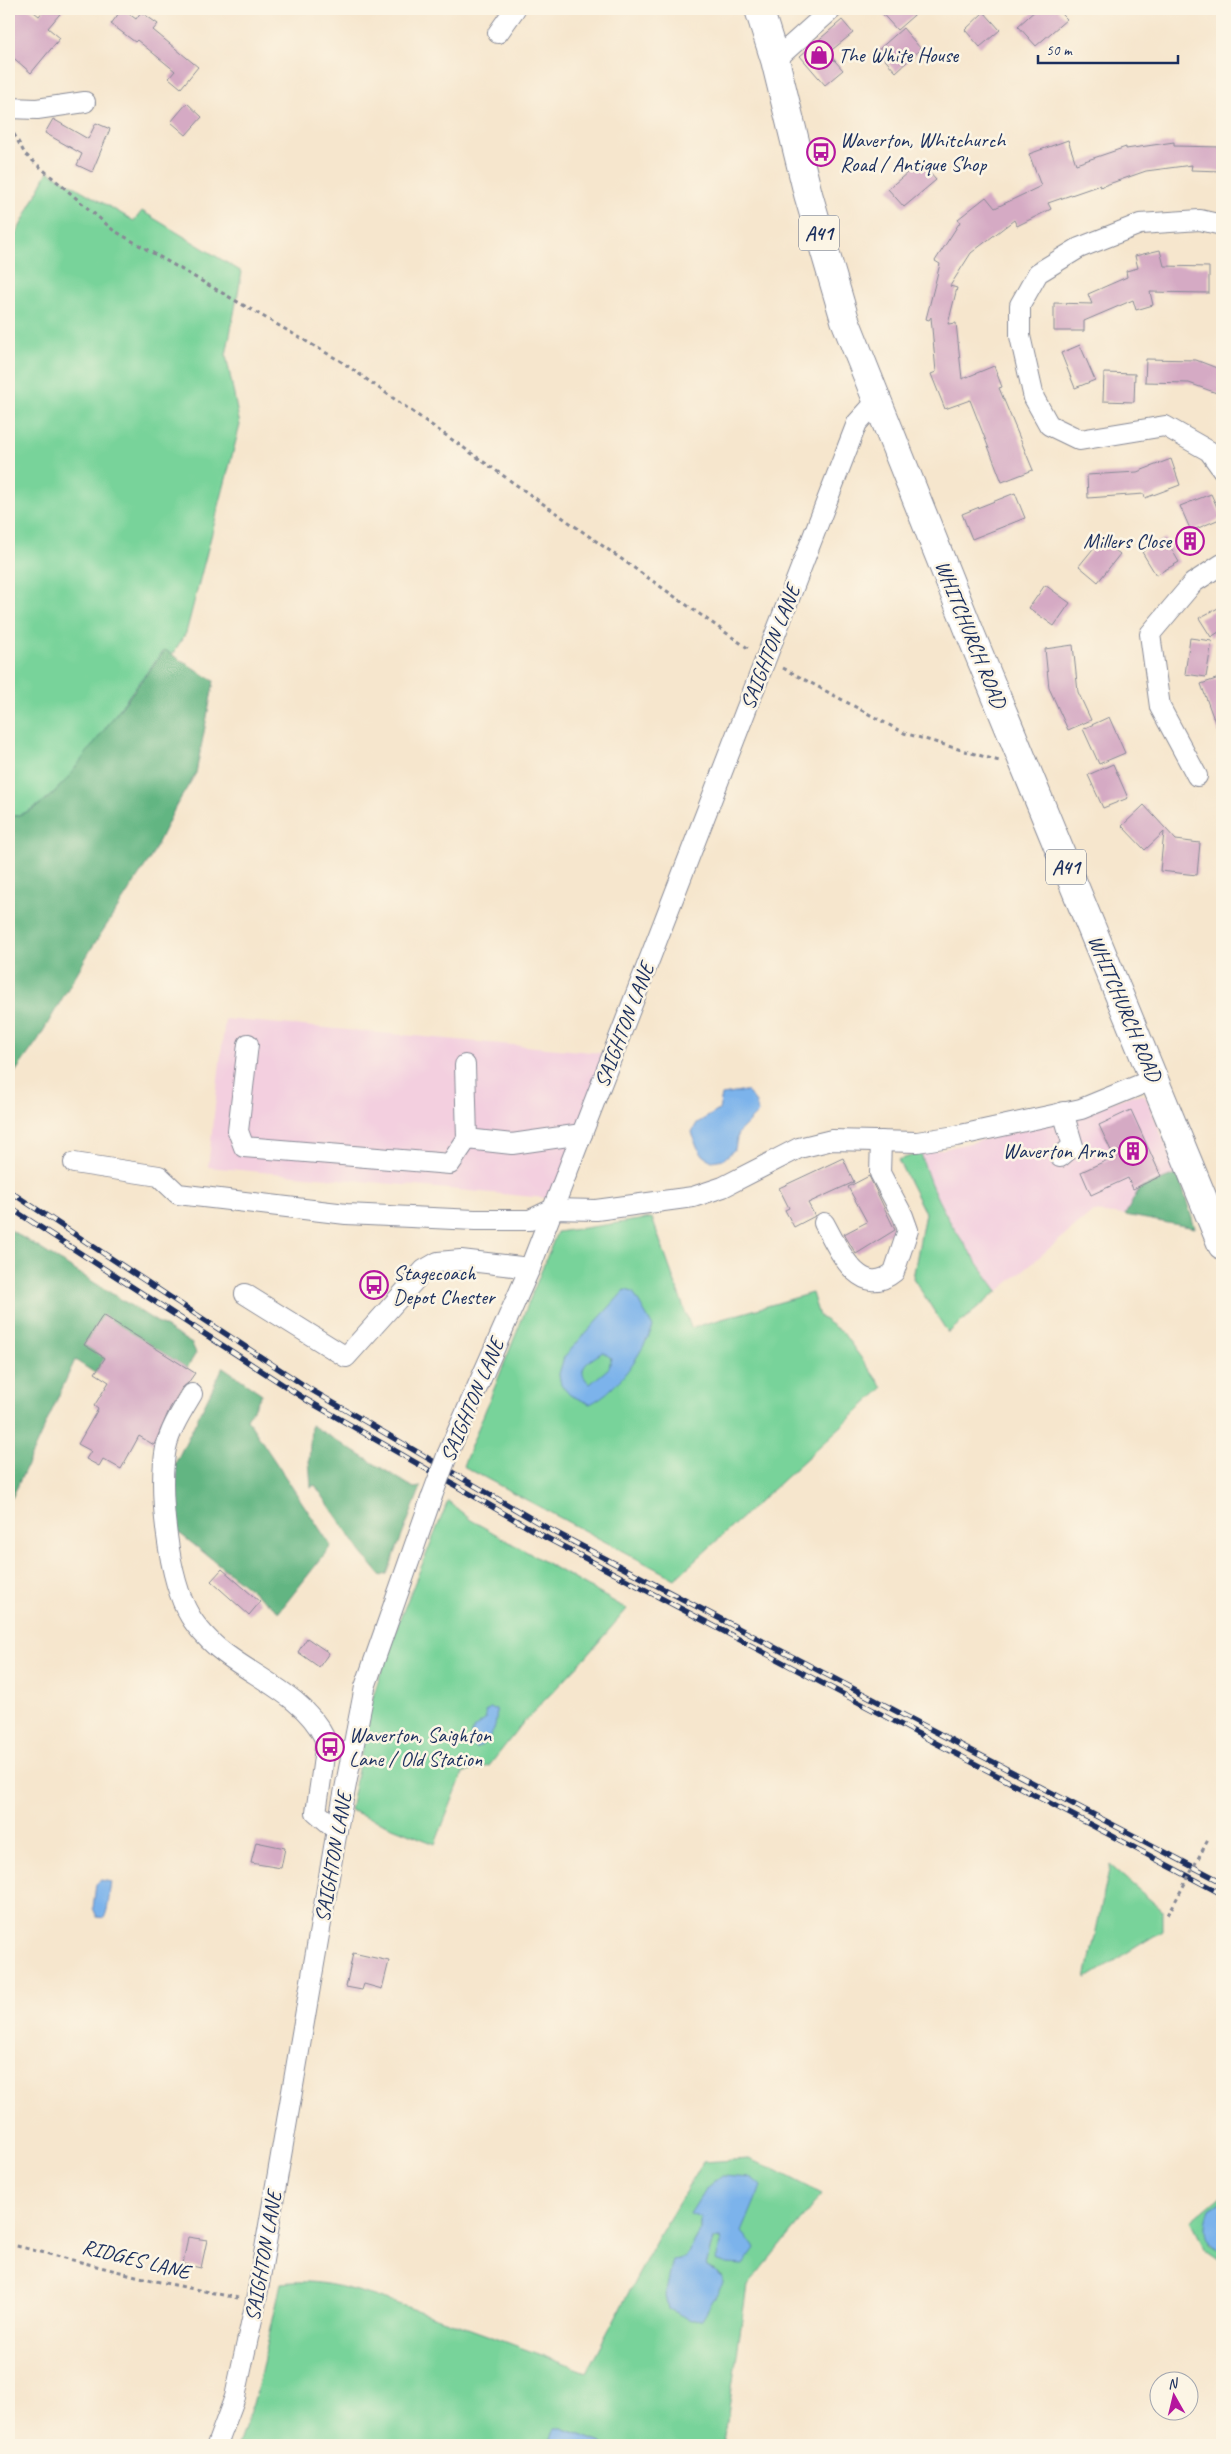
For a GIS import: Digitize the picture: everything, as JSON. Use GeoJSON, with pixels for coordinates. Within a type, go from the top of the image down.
{"type":"FeatureCollection","features":[{"type":"Feature","properties":{"kind":"highway","name":"WHITCHURCH ROAD"},"geometry":{"type":"LineString","coordinates":[[759,9],[775,60],[808,194],[846,320],[1022,759],[1222,1245]]}},
{"type":"Feature","properties":{"kind":"street"},"geometry":{"type":"LineString","coordinates":[[498,33],[515,9]]}},
{"type":"Feature","properties":{"kind":"street"},"geometry":{"type":"LineString","coordinates":[[775,60],[832,9]]}},
{"type":"Feature","properties":{"kind":"street"},"geometry":{"type":"LineString","coordinates":[[9,108],[37,109],[85,102]]}},
{"type":"Feature","properties":{"kind":"street"},"geometry":{"type":"LineString","coordinates":[[1222,225],[1200,220],[1140,224],[1080,248],[1038,273],[1020,305],[1020,336],[1034,398],[1049,425],[1080,440],[1165,426],[1209,451],[1222,469]]}},
{"type":"Feature","properties":{"kind":"street","name":"SAIGHTON LANE"},"geometry":{"type":"LineString","coordinates":[[217,2445],[236,2397],[256,2301],[337,1830],[365,1687],[448,1453],[530,1268],[857,423],[877,401]]}},
{"type":"Feature","properties":{"kind":"street"},"geometry":{"type":"LineString","coordinates":[[1197,776],[1160,707],[1150,634],[1193,584],[1222,564]]}},
{"type":"Feature","properties":{"kind":"street"},"geometry":{"type":"LineString","coordinates":[[248,1044],[238,1131],[244,1147],[450,1164],[468,1139],[465,1065]]}},
{"type":"Feature","properties":{"kind":"street"},"geometry":{"type":"LineString","coordinates":[[74,1163],[159,1176],[178,1194],[346,1214],[475,1220],[530,1220],[553,1209],[596,1210],[693,1198],[723,1187],[799,1148],[832,1140],[918,1142],[1081,1109],[1154,1079]]}},
{"type":"Feature","properties":{"kind":"street"},"geometry":{"type":"LineString","coordinates":[[1060,1156],[1073,1146],[1063,1112]]}},
{"type":"Feature","properties":{"kind":"street"},"geometry":{"type":"LineString","coordinates":[[468,1139],[512,1144],[582,1134]]}},
{"type":"Feature","properties":{"kind":"street"},"geometry":{"type":"LineString","coordinates":[[824,1223],[844,1260],[859,1276],[878,1279],[894,1272],[908,1230],[907,1223],[880,1173],[881,1141]]}},
{"type":"Feature","properties":{"kind":"street"},"geometry":{"type":"LineString","coordinates":[[244,1294],[346,1357],[424,1270],[438,1262],[461,1260],[530,1268]]}},
{"type":"Feature","properties":{"kind":"street"},"geometry":{"type":"LineString","coordinates":[[192,1394],[176,1421],[166,1447],[162,1482],[168,1533],[177,1583],[190,1616],[221,1651],[308,1712],[325,1738],[316,1812],[337,1830]]}},
{"type":"Feature","properties":{"kind":"path"},"geometry":{"type":"LineString","coordinates":[[9,125],[25,154],[113,230],[342,362],[735,641],[904,733],[1004,763],[1022,759]]}},
{"type":"Feature","properties":{"kind":"path"},"geometry":{"type":"LineString","coordinates":[[1168,1915],[1209,1838]]}},
{"type":"Feature","properties":{"kind":"path","name":"RIDGES LANE"},"geometry":{"type":"LineString","coordinates":[[9,2244],[160,2282],[256,2301]]}},
{"type":"Feature","properties":{"kind":"shaded area"},"geometry":{"type":"Polygon","coordinates":[[[225,1019],[613,1054],[556,1199],[208,1167],[225,1019]]]}},
{"type":"Feature","properties":{"kind":"shaded area"},"geometry":{"type":"Polygon","coordinates":[[[1132,1095],[1145,1095],[1178,1174],[1139,1189],[1125,1215],[1093,1212],[948,1333],[913,1278],[925,1213],[898,1160],[1057,1122],[1132,1095]]]}},
{"type":"Feature","properties":{"kind":"green space"},"geometry":{"type":"Polygon","coordinates":[[[48,171],[134,221],[142,211],[242,272],[226,355],[240,425],[186,633],[172,655],[164,650],[86,756],[57,789],[42,803],[26,812],[9,817],[9,248],[48,171]]]}},
{"type":"Feature","properties":{"kind":"green space"},"geometry":{"type":"Polygon","coordinates":[[[165,650],[214,681],[196,773],[176,806],[151,857],[91,949],[38,1040],[9,1081],[9,817],[33,809],[60,787],[165,650]]]}},
{"type":"Feature","properties":{"kind":"green space"},"geometry":{"type":"Polygon","coordinates":[[[921,1153],[934,1191],[943,1209],[963,1242],[998,1291],[948,1333],[913,1278],[925,1213],[898,1160],[921,1153]]]}},
{"type":"Feature","properties":{"kind":"green space"},"geometry":{"type":"Polygon","coordinates":[[[1178,1174],[1195,1228],[1125,1215],[1139,1189],[1178,1174]]]}},
{"type":"Feature","properties":{"kind":"green space"},"geometry":{"type":"Polygon","coordinates":[[[652,1218],[691,1328],[812,1293],[819,1316],[843,1333],[883,1388],[675,1579],[463,1466],[557,1232],[652,1218]]]}},
{"type":"Feature","properties":{"kind":"green space"},"geometry":{"type":"Polygon","coordinates":[[[9,1229],[192,1344],[196,1353],[187,1368],[103,1316],[84,1345],[105,1358],[95,1373],[75,1360],[12,1498],[9,1497],[9,1229]]]}},
{"type":"Feature","properties":{"kind":"green space"},"geometry":{"type":"Polygon","coordinates":[[[223,1367],[262,1394],[247,1419],[331,1546],[279,1612],[174,1529],[174,1466],[223,1367]]]}},
{"type":"Feature","properties":{"kind":"green space"},"geometry":{"type":"Polygon","coordinates":[[[311,1425],[414,1488],[421,1487],[387,1574],[381,1576],[361,1552],[315,1485],[311,1487],[309,1460],[311,1425]]]}},
{"type":"Feature","properties":{"kind":"green space"},"geometry":{"type":"Polygon","coordinates":[[[448,1501],[471,1520],[627,1609],[584,1659],[522,1724],[489,1766],[463,1773],[435,1844],[350,1810],[371,1703],[391,1641],[448,1501]]]}},
{"type":"Feature","properties":{"kind":"green space"},"geometry":{"type":"Polygon","coordinates":[[[1110,1865],[1162,1910],[1162,1931],[1086,1978],[1110,1865]]]}},
{"type":"Feature","properties":{"kind":"green space"},"geometry":{"type":"Polygon","coordinates":[[[748,2159],[772,2168],[822,2194],[747,2286],[724,2442],[730,2445],[602,2445],[602,2443],[562,2428],[550,2439],[549,2445],[238,2445],[256,2394],[281,2283],[314,2282],[361,2292],[452,2322],[586,2372],[659,2236],[703,2162],[748,2159]],[[690,2213],[701,2218],[701,2230],[685,2258],[723,2277],[706,2265],[713,2239],[720,2238],[721,2244],[742,2232],[690,2213]]]}},
{"type":"Feature","properties":{"kind":"green space"},"geometry":{"type":"Polygon","coordinates":[[[1222,2195],[1222,2201],[1210,2209],[1210,2244],[1222,2253],[1222,2262],[1206,2251],[1191,2221],[1222,2195]]]}},
{"type":"Feature","properties":{"kind":"water"},"geometry":{"type":"Polygon","coordinates":[[[747,1091],[756,1103],[758,1113],[738,1133],[735,1149],[724,1159],[712,1161],[703,1156],[696,1145],[692,1132],[697,1123],[719,1110],[722,1095],[747,1091]]]}},
{"type":"Feature","properties":{"kind":"water"},"geometry":{"type":"Polygon","coordinates":[[[625,1290],[633,1292],[653,1327],[635,1360],[610,1390],[590,1404],[570,1395],[561,1385],[559,1374],[564,1357],[625,1290]],[[603,1352],[585,1365],[583,1374],[590,1384],[609,1368],[611,1358],[603,1352]]]}},
{"type":"Feature","properties":{"kind":"water"},"geometry":{"type":"Polygon","coordinates":[[[490,1708],[496,1709],[496,1721],[492,1733],[481,1746],[475,1749],[469,1739],[474,1728],[486,1719],[485,1712],[490,1708]]]}},
{"type":"Feature","properties":{"kind":"water"},"geometry":{"type":"Polygon","coordinates":[[[101,1880],[111,1882],[108,1906],[104,1918],[97,1917],[93,1908],[96,1884],[101,1880]]]}},
{"type":"Feature","properties":{"kind":"water"},"geometry":{"type":"Polygon","coordinates":[[[721,2176],[752,2178],[761,2186],[742,2232],[755,2248],[743,2265],[727,2264],[716,2260],[721,2244],[720,2238],[713,2239],[706,2265],[723,2278],[723,2283],[702,2319],[691,2320],[668,2309],[665,2296],[673,2260],[685,2258],[701,2230],[701,2218],[690,2214],[705,2190],[721,2176]]]}},
{"type":"Feature","properties":{"kind":"water"},"geometry":{"type":"Polygon","coordinates":[[[1222,2201],[1222,2253],[1208,2238],[1206,2223],[1210,2209],[1222,2201]]]}},
{"type":"Feature","properties":{"kind":"water"},"geometry":{"type":"Polygon","coordinates":[[[555,2428],[562,2428],[602,2443],[602,2445],[549,2445],[555,2428]]]}},
{"type":"Feature","properties":{"kind":"building"},"geometry":{"type":"Polygon","coordinates":[[[17,9],[30,9],[39,16],[45,9],[64,9],[48,28],[60,38],[31,73],[9,54],[9,19],[17,9]]]}},
{"type":"Feature","properties":{"kind":"building"},"geometry":{"type":"Polygon","coordinates":[[[122,9],[136,19],[141,12],[158,24],[153,30],[198,67],[181,88],[169,78],[175,71],[137,40],[135,42],[111,24],[122,9]]]}},
{"type":"Feature","properties":{"kind":"building"},"geometry":{"type":"Polygon","coordinates":[[[878,9],[921,9],[897,30],[878,9]]]}},
{"type":"Feature","properties":{"kind":"building"},"geometry":{"type":"Polygon","coordinates":[[[1037,9],[1057,9],[1067,19],[1036,46],[1018,26],[1037,9]]]}},
{"type":"Feature","properties":{"kind":"building"},"geometry":{"type":"Polygon","coordinates":[[[984,12],[1000,30],[980,47],[965,30],[984,12]]]}},
{"type":"Feature","properties":{"kind":"building"},"geometry":{"type":"Polygon","coordinates":[[[842,20],[853,33],[828,53],[843,70],[825,85],[800,56],[842,20]]]}},
{"type":"Feature","properties":{"kind":"building"},"geometry":{"type":"Polygon","coordinates":[[[903,28],[921,49],[896,72],[877,51],[903,28]]]}},
{"type":"Feature","properties":{"kind":"building"},"geometry":{"type":"Polygon","coordinates":[[[187,103],[202,117],[186,135],[171,122],[187,103]]]}},
{"type":"Feature","properties":{"kind":"building"},"geometry":{"type":"Polygon","coordinates":[[[53,119],[88,139],[96,123],[110,129],[92,172],[77,165],[82,154],[45,133],[53,119]]]}},
{"type":"Feature","properties":{"kind":"building"},"geometry":{"type":"Polygon","coordinates":[[[1068,140],[1076,164],[1126,147],[1126,149],[1174,142],[1174,146],[1222,147],[1222,171],[1191,170],[1192,165],[1146,171],[1100,187],[1100,185],[1048,203],[1051,209],[1017,226],[1014,220],[971,253],[950,286],[957,288],[948,324],[956,323],[962,379],[994,366],[1002,387],[999,388],[1033,470],[1002,482],[970,400],[945,409],[931,374],[936,372],[931,317],[929,320],[926,319],[940,264],[935,261],[960,222],[958,219],[986,197],[995,208],[1041,186],[1029,154],[1068,140]]]}},
{"type":"Feature","properties":{"kind":"building"},"geometry":{"type":"Polygon","coordinates":[[[920,162],[936,180],[904,207],[888,189],[920,162]]]}},
{"type":"Feature","properties":{"kind":"building"},"geometry":{"type":"Polygon","coordinates":[[[1160,250],[1164,266],[1209,267],[1209,293],[1150,292],[1153,305],[1136,310],[1133,300],[1084,321],[1084,331],[1054,331],[1054,303],[1092,304],[1088,294],[1127,277],[1126,271],[1138,268],[1135,256],[1160,250]]]}},
{"type":"Feature","properties":{"kind":"building"},"geometry":{"type":"Polygon","coordinates":[[[1080,345],[1095,380],[1075,388],[1061,353],[1080,345]]]}},
{"type":"Feature","properties":{"kind":"building"},"geometry":{"type":"Polygon","coordinates":[[[1146,359],[1196,360],[1222,370],[1222,395],[1189,383],[1145,382],[1146,359]]]}},
{"type":"Feature","properties":{"kind":"building"},"geometry":{"type":"Polygon","coordinates":[[[1104,373],[1135,374],[1134,402],[1103,401],[1104,373]]]}},
{"type":"Feature","properties":{"kind":"building"},"geometry":{"type":"Polygon","coordinates":[[[1171,459],[1180,485],[1145,498],[1144,494],[1088,498],[1087,475],[1137,472],[1171,459]]]}},
{"type":"Feature","properties":{"kind":"building"},"geometry":{"type":"Polygon","coordinates":[[[1015,493],[1025,518],[972,539],[962,514],[1015,493]]]}},
{"type":"Feature","properties":{"kind":"building"},"geometry":{"type":"Polygon","coordinates":[[[1211,494],[1222,518],[1191,531],[1180,506],[1211,494]]]}},
{"type":"Feature","properties":{"kind":"building"},"geometry":{"type":"Polygon","coordinates":[[[1165,538],[1179,562],[1156,575],[1142,552],[1165,538]]]}},
{"type":"Feature","properties":{"kind":"building"},"geometry":{"type":"Polygon","coordinates":[[[1101,539],[1120,554],[1098,582],[1079,566],[1101,539]]]}},
{"type":"Feature","properties":{"kind":"building"},"geometry":{"type":"Polygon","coordinates":[[[1045,585],[1070,603],[1054,626],[1029,608],[1045,585]]]}},
{"type":"Feature","properties":{"kind":"building"},"geometry":{"type":"Polygon","coordinates":[[[1222,606],[1222,630],[1211,637],[1199,618],[1222,606]]]}},
{"type":"Feature","properties":{"kind":"building"},"geometry":{"type":"Polygon","coordinates":[[[1190,638],[1212,641],[1206,677],[1185,674],[1190,638]]]}},
{"type":"Feature","properties":{"kind":"building"},"geometry":{"type":"Polygon","coordinates":[[[1073,645],[1078,692],[1091,720],[1068,730],[1049,688],[1045,649],[1073,645]]]}},
{"type":"Feature","properties":{"kind":"building"},"geometry":{"type":"Polygon","coordinates":[[[1222,677],[1222,736],[1220,736],[1201,684],[1222,677]]]}},
{"type":"Feature","properties":{"kind":"building"},"geometry":{"type":"Polygon","coordinates":[[[1109,717],[1125,753],[1099,764],[1083,729],[1109,717]]]}},
{"type":"Feature","properties":{"kind":"building"},"geometry":{"type":"Polygon","coordinates":[[[1113,764],[1128,798],[1103,808],[1088,775],[1113,764]]]}},
{"type":"Feature","properties":{"kind":"building"},"geometry":{"type":"Polygon","coordinates":[[[1144,805],[1176,840],[1200,843],[1197,875],[1160,871],[1164,832],[1145,850],[1122,826],[1144,805]]]}},
{"type":"Feature","properties":{"kind":"building","name":"Waverton Arms"},"geometry":{"type":"Polygon","coordinates":[[[1131,1110],[1161,1176],[1133,1189],[1128,1178],[1091,1195],[1081,1172],[1114,1157],[1099,1125],[1131,1110]]]}},
{"type":"Feature","properties":{"kind":"building"},"geometry":{"type":"Polygon","coordinates":[[[843,1158],[854,1182],[808,1203],[815,1216],[794,1227],[785,1210],[789,1208],[779,1188],[843,1158]]]}},
{"type":"Feature","properties":{"kind":"building"},"geometry":{"type":"Polygon","coordinates":[[[869,1176],[895,1230],[856,1254],[844,1234],[867,1222],[848,1187],[869,1176]]]}},
{"type":"Feature","properties":{"kind":"building"},"geometry":{"type":"Polygon","coordinates":[[[103,1315],[195,1373],[182,1388],[170,1408],[154,1445],[139,1436],[121,1469],[103,1459],[99,1466],[86,1459],[91,1451],[78,1444],[98,1409],[94,1406],[109,1382],[95,1373],[105,1358],[84,1345],[103,1315]]]}},
{"type":"Feature","properties":{"kind":"building"},"geometry":{"type":"Polygon","coordinates":[[[222,1569],[260,1602],[249,1615],[211,1581],[222,1569]]]}},
{"type":"Feature","properties":{"kind":"building"},"geometry":{"type":"Polygon","coordinates":[[[307,1638],[329,1653],[319,1667],[298,1652],[307,1638]]]}},
{"type":"Feature","properties":{"kind":"building"},"geometry":{"type":"Polygon","coordinates":[[[256,1842],[285,1848],[281,1868],[251,1863],[256,1842]]]}},
{"type":"Feature","properties":{"kind":"building"},"geometry":{"type":"Polygon","coordinates":[[[353,1953],[389,1961],[382,1989],[364,1984],[362,1990],[346,1987],[353,1953]]]}},
{"type":"Feature","properties":{"kind":"building"},"geometry":{"type":"Polygon","coordinates":[[[188,2237],[207,2240],[201,2268],[183,2264],[188,2237]]]}},
{"type":"Feature","properties":{"kind":"railway"},"geometry":{"type":"LineString","coordinates":[[9,1191],[308,1388],[549,1529],[1222,1882]]}},
{"type":"Feature","properties":{"kind":"railway"},"geometry":{"type":"LineString","coordinates":[[9,1207],[305,1399],[545,1537],[1222,1894]]}},
{"type":"Feature","properties":{"kind":"place","name":"The White House"},"geometry":{"type":"Point","coordinates":[819,55]}},
{"type":"Feature","properties":{"kind":"place","name":"Waverton, Whitchurch Road / Antique Shop"},"geometry":{"type":"Point","coordinates":[821,152]}},
{"type":"Feature","properties":{"kind":"place","name":"Millers Close"},"geometry":{"type":"Point","coordinates":[1190,541]}},
{"type":"Feature","properties":{"kind":"place","name":"Waverton Arms"},"geometry":{"type":"Point","coordinates":[1133,1151]}},
{"type":"Feature","properties":{"kind":"place","name":"Stagecoach Depot Chester"},"geometry":{"type":"Point","coordinates":[374,1285]}},
{"type":"Feature","properties":{"kind":"place","name":"Waverton, Saighton Lane / Old Station"},"geometry":{"type":"Point","coordinates":[330,1747]}}]}
